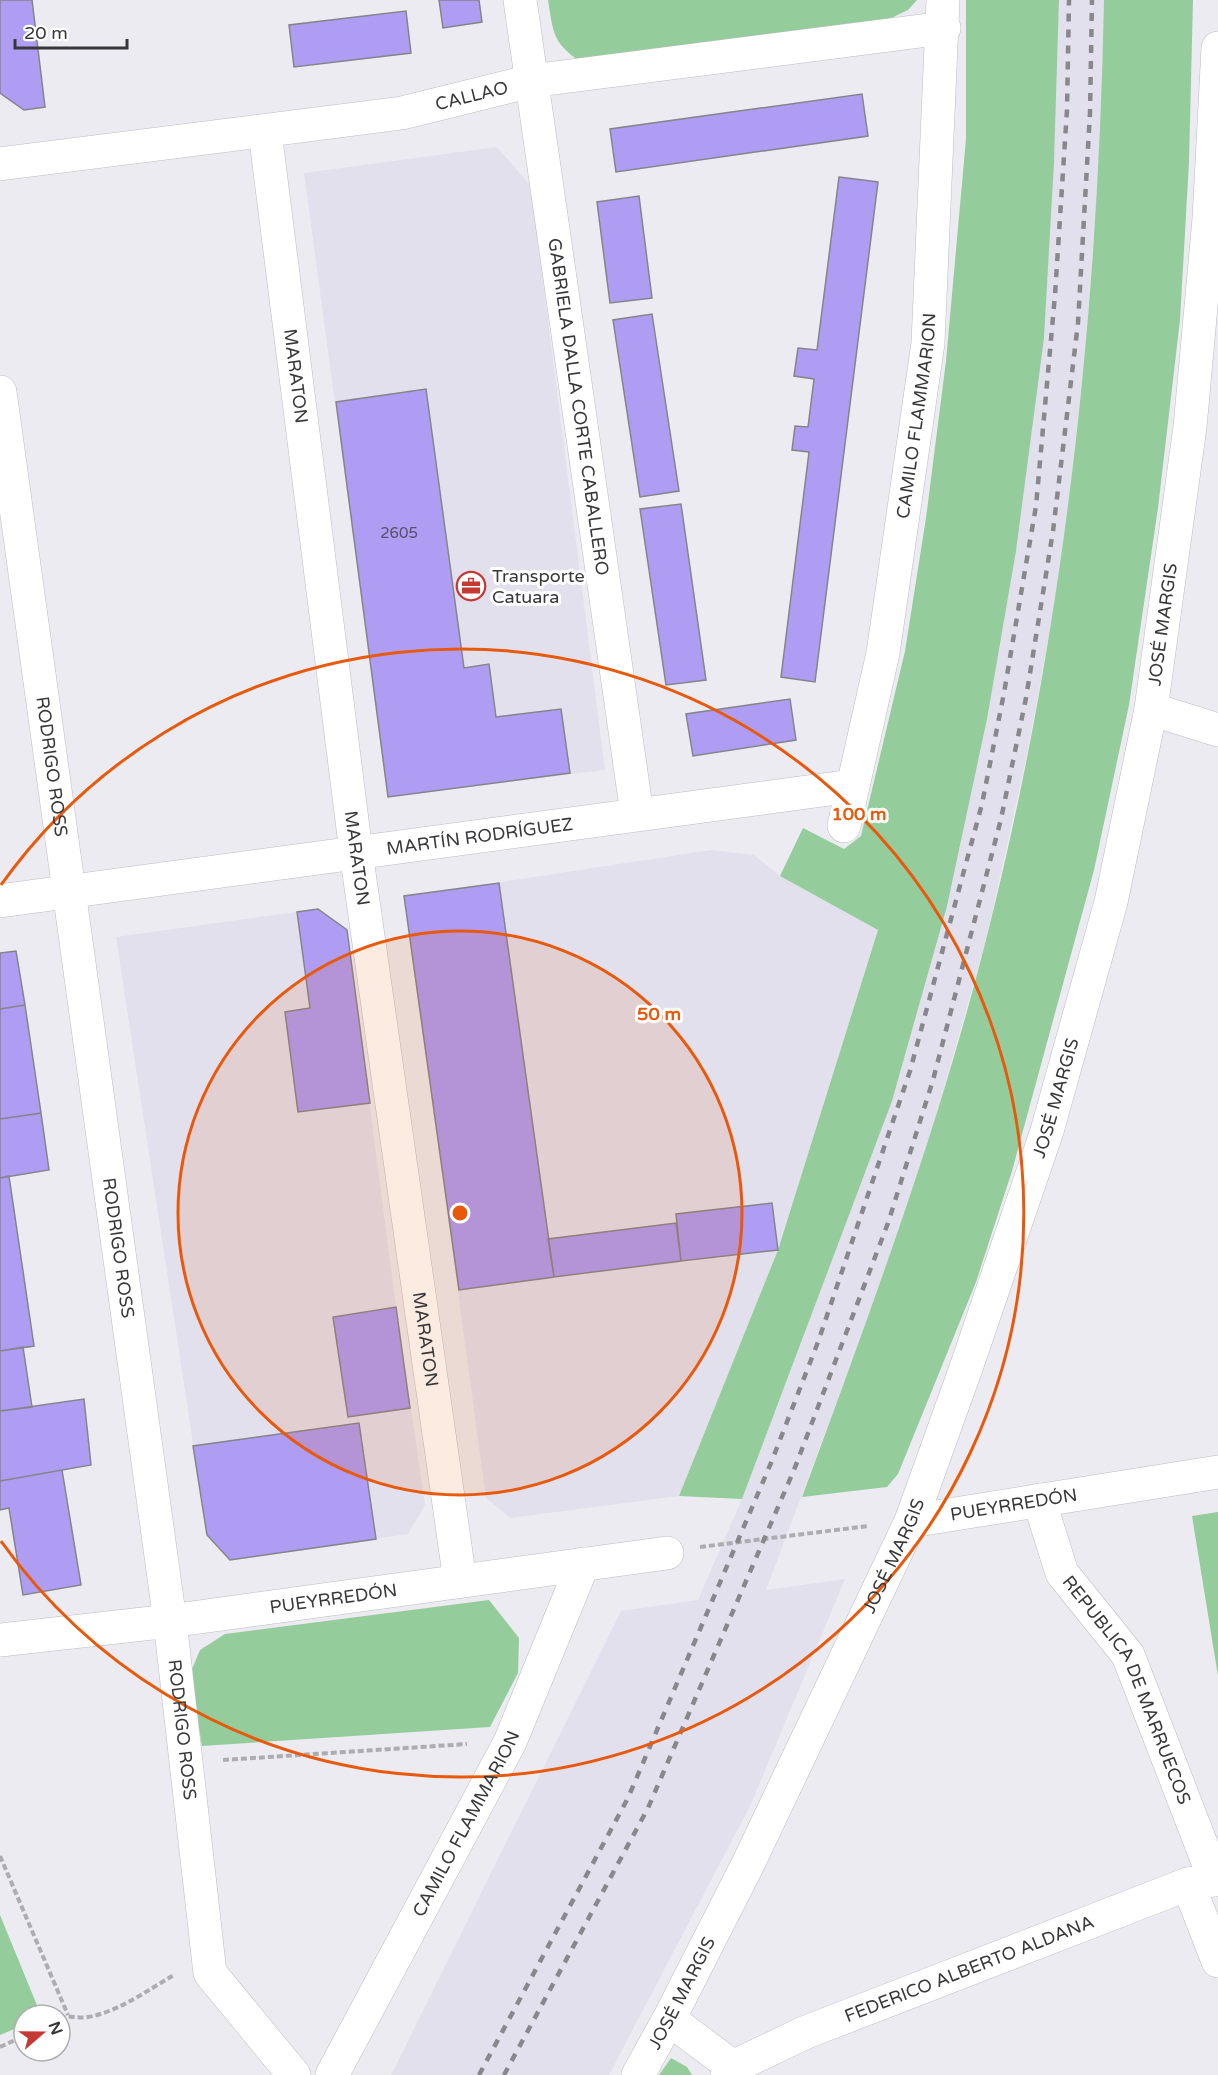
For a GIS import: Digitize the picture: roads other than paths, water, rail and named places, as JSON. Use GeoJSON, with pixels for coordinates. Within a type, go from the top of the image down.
{"type":"FeatureCollection","features":[{"type":"Feature","properties":{"kind":"street","name":"GABRIELA DALLA CORTE CABALLERO"},"geometry":{"type":"LineString","coordinates":[[520,0],[637,814]]}},
{"type":"Feature","properties":{"kind":"street","name":"CALLAO"},"geometry":{"type":"LineString","coordinates":[[0,164],[402,113],[531,81],[943,14]]}},
{"type":"Feature","properties":{"kind":"street","name":"CAMILO FLAMMARION"},"geometry":{"type":"LineString","coordinates":[[843,826],[883,653],[928,343],[943,14]]}},
{"type":"Feature","properties":{"kind":"street","name":"JOSÉ MARGIS"},"geometry":{"type":"LineString","coordinates":[[638,2075],[748,1864],[911,1521],[1047,1131],[1111,903],[1151,710],[1190,427],[1209,219],[1218,48]]}},
{"type":"Feature","properties":{"kind":"street","name":"MARATON"},"geometry":{"type":"LineString","coordinates":[[265,132],[356,852],[460,1581]]}},
{"type":"Feature","properties":{"kind":"street","name":"RODRIGO ROSS"},"geometry":{"type":"LineString","coordinates":[[0,392],[170,1621],[210,1973],[294,2075]]}},
{"type":"Feature","properties":{"kind":"street"},"geometry":{"type":"LineString","coordinates":[[1151,710],[1218,730]]}},
{"type":"Feature","properties":{"kind":"street","name":"MARTÍN RODRÍGUEZ"},"geometry":{"type":"LineString","coordinates":[[0,901],[852,786]]}},
{"type":"Feature","properties":{"kind":"street","name":"PUEYRREDÓN"},"geometry":{"type":"LineString","coordinates":[[911,1521],[1218,1472]]}},
{"type":"Feature","properties":{"kind":"street","name":"REPUBLICA DE MARRUECOS"},"geometry":{"type":"LineString","coordinates":[[1039,1500],[1062,1573],[1128,1655],[1207,1881],[1218,1961]]}},
{"type":"Feature","properties":{"kind":"street","name":"PUEYRREDÓN"},"geometry":{"type":"LineString","coordinates":[[0,1640],[170,1621],[667,1553]]}},
{"type":"Feature","properties":{"kind":"street","name":"CAMILO FLAMMARION"},"geometry":{"type":"LineString","coordinates":[[332,2075],[510,1742],[583,1564]]}},
{"type":"Feature","properties":{"kind":"street","name":"FEDERICO ALBERTO ALDANA"},"geometry":{"type":"LineString","coordinates":[[730,2071],[804,2033],[1207,1881]]}},
{"type":"Feature","properties":{"kind":"street"},"geometry":{"type":"LineString","coordinates":[[669,2019],[730,2071]]}},
{"type":"Feature","properties":{"kind":"railway"},"geometry":{"type":"LineString","coordinates":[[479,2075],[628,1798],[771,1463],[818,1342],[910,1071],[982,804],[1004,693],[1036,506],[1055,295],[1067,110],[1069,0]]}},
{"type":"Feature","properties":{"kind":"railway"},"geometry":{"type":"LineString","coordinates":[[504,2075],[648,1808],[794,1470],[888,1223],[933,1080],[1001,819],[1026,698],[1053,531],[1078,323],[1090,113],[1092,0]]}},
{"type":"Feature","properties":{"kind":"place","name":"Transporte Catuara"},"geometry":{"type":"Point","coordinates":[471,586]}}]}
